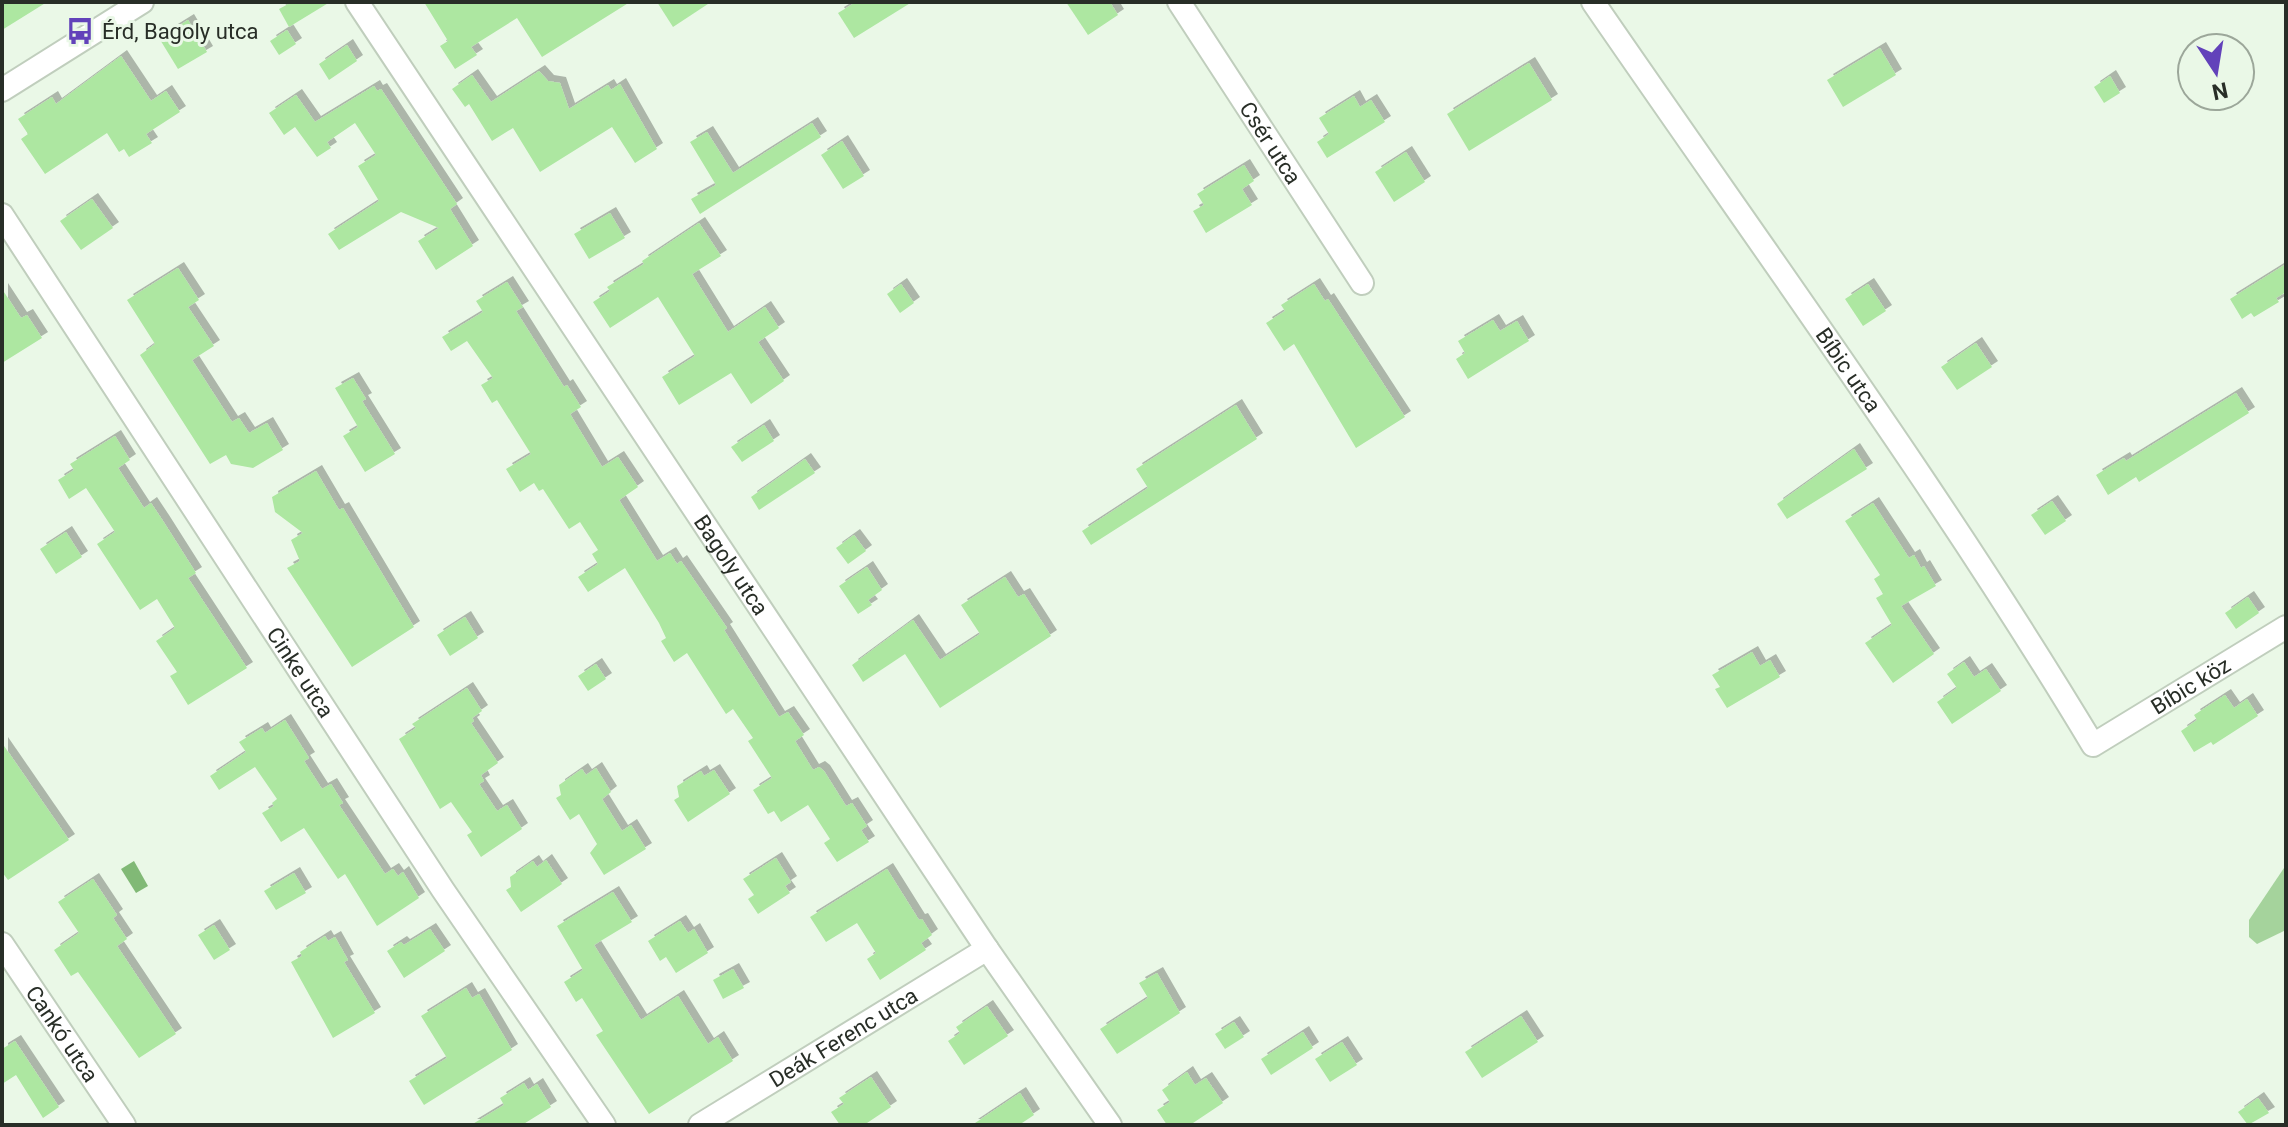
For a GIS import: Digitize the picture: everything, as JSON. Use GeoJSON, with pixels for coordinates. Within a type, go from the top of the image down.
{"type":"FeatureCollection","features":[{"type":"Feature","properties":{"kind":"street"},"geometry":{"type":"LineString","coordinates":[[2,90],[142,2]]}},
{"type":"Feature","properties":{"kind":"street","name":"Bagoly utca"},"geometry":{"type":"LineString","coordinates":[[357,2],[987,949],[1110,1125]]}},
{"type":"Feature","properties":{"kind":"street","name":"Csér utca"},"geometry":{"type":"LineString","coordinates":[[1179,2],[1362,283]]}},
{"type":"Feature","properties":{"kind":"street","name":"Bíbic utca"},"geometry":{"type":"LineString","coordinates":[[1593,2],[1933,494],[2069,702],[2093,745]]}},
{"type":"Feature","properties":{"kind":"street","name":"Cinke utca"},"geometry":{"type":"LineString","coordinates":[[2,215],[443,890],[604,1125]]}},
{"type":"Feature","properties":{"kind":"street","name":"Bíbic köz"},"geometry":{"type":"LineString","coordinates":[[2093,745],[2286,627]]}},
{"type":"Feature","properties":{"kind":"street","name":"Cankó utca"},"geometry":{"type":"LineString","coordinates":[[2,944],[124,1125]]}},
{"type":"Feature","properties":{"kind":"street","name":"Deák Ferenc utca"},"geometry":{"type":"LineString","coordinates":[[700,1125],[987,949]]}},
{"type":"Feature","properties":{"kind":"shaded area"},"geometry":{"type":"Polygon","coordinates":[[[134,861],[148,886],[136,893],[121,869],[134,861]]]}},
{"type":"Feature","properties":{"kind":"shaded area"},"geometry":{"type":"Polygon","coordinates":[[[2286,865],[2286,930],[2257,944],[2249,937],[2249,920],[2286,865]]]}},
{"type":"Feature","properties":{"kind":"building"},"geometry":{"type":"Polygon","coordinates":[[[2,2],[47,2],[2,30],[2,2]]]}},
{"type":"Feature","properties":{"kind":"building"},"geometry":{"type":"Polygon","coordinates":[[[292,2],[330,2],[289,27],[279,9],[292,2]]]}},
{"type":"Feature","properties":{"kind":"building"},"geometry":{"type":"Polygon","coordinates":[[[424,2],[630,2],[542,57],[517,18],[471,47],[477,55],[455,69],[440,46],[448,41],[424,2]]]}},
{"type":"Feature","properties":{"kind":"building"},"geometry":{"type":"Polygon","coordinates":[[[657,2],[711,2],[673,27],[657,2]]]}},
{"type":"Feature","properties":{"kind":"building"},"geometry":{"type":"Polygon","coordinates":[[[856,2],[912,2],[854,38],[838,13],[856,2]]]}},
{"type":"Feature","properties":{"kind":"building"},"geometry":{"type":"Polygon","coordinates":[[[1066,2],[1110,2],[1118,15],[1088,35],[1066,2]]]}},
{"type":"Feature","properties":{"kind":"building"},"geometry":{"type":"Polygon","coordinates":[[[188,20],[207,52],[178,69],[159,38],[188,20]]]}},
{"type":"Feature","properties":{"kind":"building"},"geometry":{"type":"Polygon","coordinates":[[[287,30],[296,44],[279,55],[270,41],[287,30]]]}},
{"type":"Feature","properties":{"kind":"building"},"geometry":{"type":"Polygon","coordinates":[[[347,45],[357,61],[329,80],[319,64],[347,45]]]}},
{"type":"Feature","properties":{"kind":"building"},"geometry":{"type":"Polygon","coordinates":[[[1880,48],[1896,75],[1843,107],[1827,80],[1880,48]]]}},
{"type":"Feature","properties":{"kind":"building"},"geometry":{"type":"Polygon","coordinates":[[[121,56],[151,101],[166,91],[180,112],[146,134],[152,143],[129,157],[124,149],[119,152],[107,133],[45,174],[21,139],[28,134],[18,119],[52,97],[56,104],[121,56]]]}},
{"type":"Feature","properties":{"kind":"building"},"geometry":{"type":"Polygon","coordinates":[[[1529,63],[1552,100],[1469,151],[1447,114],[1529,63]]]}},
{"type":"Feature","properties":{"kind":"building"},"geometry":{"type":"Polygon","coordinates":[[[539,71],[548,81],[560,83],[569,109],[608,85],[611,90],[620,84],[657,149],[635,163],[612,127],[540,172],[513,128],[492,141],[469,104],[465,107],[452,89],[472,75],[491,102],[539,71]]]}},
{"type":"Feature","properties":{"kind":"building"},"geometry":{"type":"Polygon","coordinates":[[[2110,76],[2120,93],[2104,103],[2094,87],[2110,76]]]}},
{"type":"Feature","properties":{"kind":"building"},"geometry":{"type":"Polygon","coordinates":[[[374,86],[377,91],[381,89],[457,204],[450,209],[473,246],[436,270],[418,241],[439,228],[401,212],[339,250],[328,234],[379,201],[358,166],[376,155],[355,123],[327,142],[331,148],[317,157],[295,127],[284,135],[269,113],[296,95],[315,122],[374,86]]]}},
{"type":"Feature","properties":{"kind":"building"},"geometry":{"type":"Polygon","coordinates":[[[1354,96],[1360,107],[1371,100],[1385,122],[1327,158],[1317,142],[1329,134],[1319,118],[1354,96]]]}},
{"type":"Feature","properties":{"kind":"building"},"geometry":{"type":"Polygon","coordinates":[[[812,123],[821,137],[700,214],[691,199],[716,185],[690,142],[707,132],[733,173],[812,123]]]}},
{"type":"Feature","properties":{"kind":"building"},"geometry":{"type":"Polygon","coordinates":[[[842,141],[864,176],[843,189],[821,155],[842,141]]]}},
{"type":"Feature","properties":{"kind":"building"},"geometry":{"type":"Polygon","coordinates":[[[1406,152],[1425,182],[1394,202],[1375,172],[1406,152]]]}},
{"type":"Feature","properties":{"kind":"building"},"geometry":{"type":"Polygon","coordinates":[[[1244,165],[1254,181],[1242,189],[1252,205],[1206,233],[1193,211],[1204,205],[1197,194],[1244,165]]]}},
{"type":"Feature","properties":{"kind":"building"},"geometry":{"type":"Polygon","coordinates":[[[92,199],[113,228],[81,250],[60,221],[92,199]]]}},
{"type":"Feature","properties":{"kind":"building"},"geometry":{"type":"Polygon","coordinates":[[[610,213],[625,238],[589,259],[574,234],[610,213]]]}},
{"type":"Feature","properties":{"kind":"building"},"geometry":{"type":"Polygon","coordinates":[[[699,223],[721,256],[692,274],[728,332],[765,307],[779,328],[758,342],[784,381],[751,404],[731,373],[679,405],[662,377],[695,356],[658,297],[610,328],[593,302],[610,291],[607,287],[699,223]]]}},
{"type":"Feature","properties":{"kind":"building"},"geometry":{"type":"Polygon","coordinates":[[[2286,264],[2286,292],[2276,298],[2279,302],[2254,317],[2251,313],[2242,319],[2230,299],[2286,264]]]}},
{"type":"Feature","properties":{"kind":"building"},"geometry":{"type":"Polygon","coordinates":[[[178,268],[199,300],[188,307],[214,346],[192,360],[232,422],[239,418],[249,433],[267,423],[283,450],[253,468],[231,464],[226,455],[210,464],[140,355],[155,344],[127,300],[178,268]]]}},
{"type":"Feature","properties":{"kind":"building"},"geometry":{"type":"Polygon","coordinates":[[[507,282],[523,307],[516,311],[564,387],[567,385],[581,407],[570,414],[602,467],[618,457],[638,487],[619,500],[657,561],[670,553],[677,564],[681,561],[727,628],[724,630],[779,717],[788,712],[804,735],[795,741],[813,770],[819,767],[824,771],[846,806],[852,803],[867,826],[861,830],[869,842],[837,862],[824,843],[830,839],[808,805],[781,822],[774,811],[768,814],[753,790],[772,778],[748,741],[753,738],[733,709],[726,714],[687,653],[674,662],[661,641],[666,638],[659,623],[625,568],[588,592],[578,577],[598,564],[592,554],[598,550],[580,522],[569,529],[543,489],[539,491],[534,483],[520,492],[506,469],[531,454],[497,400],[492,403],[481,385],[493,378],[467,341],[451,351],[442,337],[483,312],[476,301],[507,282]]]}},
{"type":"Feature","properties":{"kind":"building"},"geometry":{"type":"Polygon","coordinates":[[[901,284],[914,303],[900,313],[887,294],[901,284]]]}},
{"type":"Feature","properties":{"kind":"building"},"geometry":{"type":"Polygon","coordinates":[[[1314,284],[1325,301],[1328,299],[1405,417],[1356,448],[1294,344],[1284,351],[1266,323],[1285,311],[1281,305],[1314,284]]]}},
{"type":"Feature","properties":{"kind":"building"},"geometry":{"type":"Polygon","coordinates":[[[1868,284],[1886,311],[1863,326],[1845,299],[1868,284]]]}},
{"type":"Feature","properties":{"kind":"building"},"geometry":{"type":"Polygon","coordinates":[[[2,289],[21,318],[27,315],[42,338],[2,363],[2,289]]]}},
{"type":"Feature","properties":{"kind":"building"},"geometry":{"type":"Polygon","coordinates":[[[1493,320],[1500,331],[1517,321],[1529,341],[1468,379],[1456,359],[1465,353],[1458,341],[1493,320]]]}},
{"type":"Feature","properties":{"kind":"building"},"geometry":{"type":"Polygon","coordinates":[[[1976,343],[1992,367],[1957,390],[1941,367],[1976,343]]]}},
{"type":"Feature","properties":{"kind":"building"},"geometry":{"type":"Polygon","coordinates":[[[353,378],[366,399],[362,401],[395,454],[365,472],[343,436],[358,427],[335,388],[353,378]]]}},
{"type":"Feature","properties":{"kind":"building"},"geometry":{"type":"Polygon","coordinates":[[[2236,393],[2249,413],[2139,482],[2136,477],[2108,495],[2096,475],[2124,458],[2126,461],[2236,393]]]}},
{"type":"Feature","properties":{"kind":"building"},"geometry":{"type":"Polygon","coordinates":[[[1236,405],[1257,439],[1091,545],[1082,531],[1148,488],[1136,469],[1236,405]]]}},
{"type":"Feature","properties":{"kind":"building"},"geometry":{"type":"Polygon","coordinates":[[[764,425],[774,441],[742,462],[731,447],[764,425]]]}},
{"type":"Feature","properties":{"kind":"building"},"geometry":{"type":"Polygon","coordinates":[[[115,436],[130,460],[118,468],[144,508],[151,503],[163,521],[196,573],[188,578],[247,668],[188,705],[170,676],[177,672],[156,641],[175,628],[157,599],[140,610],[97,544],[115,532],[86,488],[69,499],[58,480],[74,470],[70,464],[115,436]]]}},
{"type":"Feature","properties":{"kind":"building"},"geometry":{"type":"Polygon","coordinates":[[[1854,449],[1867,469],[1787,519],[1777,504],[1854,449]]]}},
{"type":"Feature","properties":{"kind":"building"},"geometry":{"type":"Polygon","coordinates":[[[805,459],[815,473],[759,510],[751,497],[805,459]]]}},
{"type":"Feature","properties":{"kind":"building"},"geometry":{"type":"Polygon","coordinates":[[[316,471],[339,510],[343,508],[414,627],[352,667],[287,568],[300,561],[291,540],[303,533],[275,512],[272,497],[316,471]]]}},
{"type":"Feature","properties":{"kind":"building"},"geometry":{"type":"Polygon","coordinates":[[[2052,501],[2066,521],[2045,535],[2031,515],[2052,501]]]}},
{"type":"Feature","properties":{"kind":"building"},"geometry":{"type":"Polygon","coordinates":[[[1873,503],[1909,558],[1914,555],[1936,586],[1901,606],[1934,654],[1893,683],[1865,643],[1892,625],[1876,598],[1883,594],[1874,579],[1880,575],[1845,521],[1873,503]]]}},
{"type":"Feature","properties":{"kind":"building"},"geometry":{"type":"Polygon","coordinates":[[[66,532],[82,557],[56,574],[40,549],[66,532]]]}},
{"type":"Feature","properties":{"kind":"building"},"geometry":{"type":"Polygon","coordinates":[[[854,535],[866,551],[848,564],[836,548],[854,535]]]}},
{"type":"Feature","properties":{"kind":"building"},"geometry":{"type":"Polygon","coordinates":[[[867,567],[882,590],[868,600],[872,605],[858,614],[839,586],[867,567]]]}},
{"type":"Feature","properties":{"kind":"building"},"geometry":{"type":"Polygon","coordinates":[[[1005,577],[1018,597],[1024,594],[1051,636],[940,708],[905,654],[863,682],[852,665],[913,620],[940,660],[980,634],[961,605],[1005,577]]]}},
{"type":"Feature","properties":{"kind":"building"},"geometry":{"type":"Polygon","coordinates":[[[2248,597],[2259,613],[2236,629],[2225,613],[2248,597]]]}},
{"type":"Feature","properties":{"kind":"building"},"geometry":{"type":"Polygon","coordinates":[[[465,617],[478,638],[450,656],[437,635],[465,617]]]}},
{"type":"Feature","properties":{"kind":"building"},"geometry":{"type":"Polygon","coordinates":[[[1752,652],[1760,666],[1770,660],[1780,677],[1727,708],[1715,689],[1720,687],[1712,675],[1752,652]]]}},
{"type":"Feature","properties":{"kind":"building"},"geometry":{"type":"Polygon","coordinates":[[[1964,662],[1974,677],[1986,669],[2001,691],[1952,724],[1937,702],[1957,688],[1947,674],[1964,662]]]}},
{"type":"Feature","properties":{"kind":"building"},"geometry":{"type":"Polygon","coordinates":[[[596,664],[606,679],[588,691],[578,676],[596,664]]]}},
{"type":"Feature","properties":{"kind":"building"},"geometry":{"type":"Polygon","coordinates":[[[467,688],[482,711],[472,718],[474,721],[471,723],[498,763],[481,775],[484,781],[479,784],[497,811],[507,805],[522,829],[481,857],[467,835],[472,832],[451,802],[440,809],[399,739],[416,728],[412,724],[467,688]]]}},
{"type":"Feature","properties":{"kind":"building"},"geometry":{"type":"Polygon","coordinates":[[[2225,695],[2234,708],[2247,699],[2258,716],[2213,745],[2211,742],[2194,752],[2181,731],[2197,720],[2194,715],[2225,695]]]}},
{"type":"Feature","properties":{"kind":"building"},"geometry":{"type":"Polygon","coordinates":[[[285,720],[309,758],[304,761],[322,789],[331,784],[343,803],[339,805],[385,874],[393,869],[398,876],[403,872],[419,898],[377,926],[345,874],[338,879],[304,828],[281,842],[262,813],[274,806],[272,803],[277,799],[255,767],[219,790],[210,776],[246,752],[239,742],[262,728],[265,733],[285,720]]]}},
{"type":"Feature","properties":{"kind":"building"},"geometry":{"type":"Polygon","coordinates":[[[2,743],[69,840],[8,880],[2,872],[2,743]]]}},
{"type":"Feature","properties":{"kind":"building"},"geometry":{"type":"Polygon","coordinates":[[[596,768],[611,792],[602,799],[622,831],[631,825],[646,849],[604,875],[590,853],[597,844],[579,814],[570,820],[556,798],[561,795],[559,785],[582,769],[586,775],[596,768]]]}},
{"type":"Feature","properties":{"kind":"building"},"geometry":{"type":"Polygon","coordinates":[[[714,770],[730,794],[688,822],[674,800],[679,797],[677,786],[701,771],[704,776],[714,770]]]}},
{"type":"Feature","properties":{"kind":"building"},"geometry":{"type":"Polygon","coordinates":[[[776,858],[791,882],[785,886],[790,893],[758,914],[748,899],[754,895],[743,879],[776,858]]]}},
{"type":"Feature","properties":{"kind":"building"},"geometry":{"type":"Polygon","coordinates":[[[546,860],[562,884],[521,912],[506,890],[511,887],[510,877],[533,861],[537,867],[546,860]]]}},
{"type":"Feature","properties":{"kind":"building"},"geometry":{"type":"Polygon","coordinates":[[[887,869],[932,935],[921,943],[926,950],[880,980],[867,959],[876,953],[857,923],[826,942],[810,917],[887,869]]]}},
{"type":"Feature","properties":{"kind":"building"},"geometry":{"type":"Polygon","coordinates":[[[294,873],[306,893],[276,910],[264,891],[294,873]]]}},
{"type":"Feature","properties":{"kind":"building"},"geometry":{"type":"Polygon","coordinates":[[[93,879],[117,915],[113,918],[127,939],[117,946],[176,1034],[139,1058],[78,972],[71,976],[54,950],[79,933],[58,902],[93,879]]]}},
{"type":"Feature","properties":{"kind":"building"},"geometry":{"type":"Polygon","coordinates":[[[613,892],[632,922],[594,945],[641,1020],[678,996],[708,1044],[718,1037],[733,1061],[649,1114],[596,1035],[603,1031],[582,998],[576,1002],[564,982],[583,970],[557,926],[613,892]]]}},
{"type":"Feature","properties":{"kind":"building"},"geometry":{"type":"Polygon","coordinates":[[[680,921],[688,933],[694,929],[708,953],[676,973],[666,957],[660,961],[648,941],[680,921]]]}},
{"type":"Feature","properties":{"kind":"building"},"geometry":{"type":"Polygon","coordinates":[[[214,925],[230,950],[214,960],[198,935],[214,925]]]}},
{"type":"Feature","properties":{"kind":"building"},"geometry":{"type":"Polygon","coordinates":[[[430,929],[445,951],[404,978],[387,951],[401,942],[404,945],[430,929]]]}},
{"type":"Feature","properties":{"kind":"building"},"geometry":{"type":"Polygon","coordinates":[[[325,936],[328,941],[335,937],[348,960],[344,962],[375,1013],[333,1038],[291,962],[302,956],[300,952],[325,936]]]}},
{"type":"Feature","properties":{"kind":"building"},"geometry":{"type":"Polygon","coordinates":[[[733,969],[744,988],[723,999],[713,980],[733,969]]]}},
{"type":"Feature","properties":{"kind":"building"},"geometry":{"type":"Polygon","coordinates":[[[1157,973],[1180,1013],[1117,1054],[1100,1029],[1148,998],[1139,983],[1157,973]]]}},
{"type":"Feature","properties":{"kind":"building"},"geometry":{"type":"Polygon","coordinates":[[[466,988],[472,998],[479,994],[512,1050],[424,1105],[409,1081],[447,1058],[421,1016],[466,988]]]}},
{"type":"Feature","properties":{"kind":"building"},"geometry":{"type":"Polygon","coordinates":[[[987,1006],[1008,1036],[964,1065],[948,1041],[960,1033],[956,1027],[987,1006]]]}},
{"type":"Feature","properties":{"kind":"building"},"geometry":{"type":"Polygon","coordinates":[[[1521,1016],[1538,1042],[1482,1078],[1465,1052],[1521,1016]]]}},
{"type":"Feature","properties":{"kind":"building"},"geometry":{"type":"Polygon","coordinates":[[[1234,1022],[1244,1037],[1225,1049],[1215,1034],[1234,1022]]]}},
{"type":"Feature","properties":{"kind":"building"},"geometry":{"type":"Polygon","coordinates":[[[1303,1032],[1313,1048],[1271,1075],[1261,1059],[1303,1032]]]}},
{"type":"Feature","properties":{"kind":"building"},"geometry":{"type":"Polygon","coordinates":[[[15,1041],[59,1107],[43,1118],[16,1075],[2,1084],[2,1049],[15,1041]]]}},
{"type":"Feature","properties":{"kind":"building"},"geometry":{"type":"Polygon","coordinates":[[[1342,1042],[1357,1065],[1330,1082],[1315,1059],[1342,1042]]]}},
{"type":"Feature","properties":{"kind":"building"},"geometry":{"type":"Polygon","coordinates":[[[1187,1072],[1195,1085],[1206,1078],[1223,1103],[1190,1125],[1167,1125],[1157,1110],[1170,1102],[1162,1090],[1187,1072]]]}},
{"type":"Feature","properties":{"kind":"building"},"geometry":{"type":"Polygon","coordinates":[[[871,1077],[891,1107],[864,1125],[840,1125],[831,1112],[844,1104],[839,1098],[871,1077]]]}},
{"type":"Feature","properties":{"kind":"building"},"geometry":{"type":"Polygon","coordinates":[[[524,1083],[528,1090],[537,1084],[551,1107],[522,1125],[471,1125],[504,1105],[500,1098],[524,1083]]]}},
{"type":"Feature","properties":{"kind":"building"},"geometry":{"type":"Polygon","coordinates":[[[1020,1093],[1034,1115],[1019,1125],[972,1125],[1020,1093]]]}},
{"type":"Feature","properties":{"kind":"building"},"geometry":{"type":"Polygon","coordinates":[[[2258,1098],[2269,1113],[2248,1125],[2238,1112],[2258,1098]]]}},
{"type":"Feature","properties":{"kind":"place","name":"Érd, Bagoly utca"},"geometry":{"type":"Point","coordinates":[80,31]}}]}
